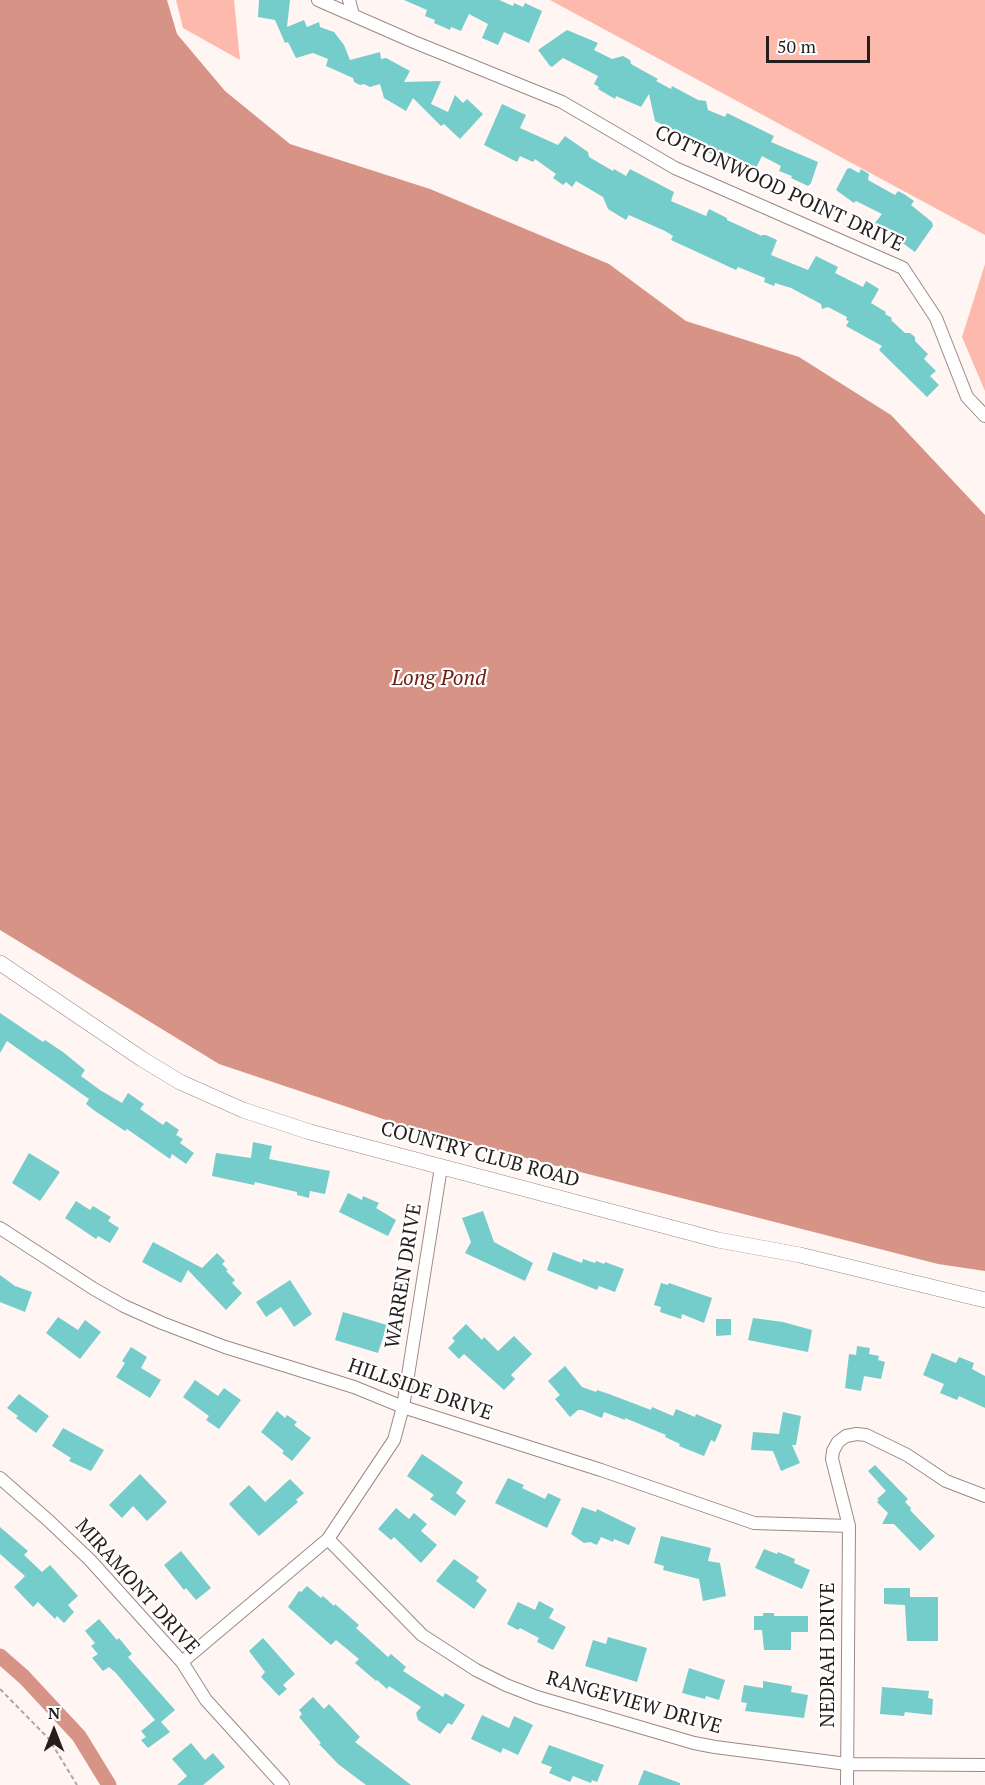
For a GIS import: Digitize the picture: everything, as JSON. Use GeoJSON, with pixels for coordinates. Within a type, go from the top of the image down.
{"type":"FeatureCollection","features":[{"type":"Feature","properties":{"kind":"street","name":"COTTONWOOD POINT DRIVE"},"geometry":{"type":"LineString","coordinates":[[318,0],[562,102],[675,168],[903,268],[936,318],[967,397],[985,416]]}},
{"type":"Feature","properties":{"kind":"street"},"geometry":{"type":"LineString","coordinates":[[349,0],[352,15]]}},
{"type":"Feature","properties":{"kind":"street","name":"COUNTRY CLUB ROAD"},"geometry":{"type":"LineString","coordinates":[[0,963],[180,1082],[255,1114],[310,1132],[718,1240],[800,1255],[985,1300]]}},
{"type":"Feature","properties":{"kind":"street","name":"WARREN DRIVE"},"geometry":{"type":"LineString","coordinates":[[182,1662],[328,1539],[394,1440],[403,1407],[441,1167]]}},
{"type":"Feature","properties":{"kind":"street","name":"HILLSIDE DRIVE"},"geometry":{"type":"LineString","coordinates":[[0,1228],[94,1289],[153,1319],[225,1347],[354,1387],[403,1407],[601,1470],[754,1523],[849,1526]]}},
{"type":"Feature","properties":{"kind":"street","name":"NEDRAH DRIVE"},"geometry":{"type":"LineString","coordinates":[[847,1785],[849,1526],[832,1459],[833,1451],[846,1436],[866,1435],[907,1455],[946,1481],[985,1496]]}},
{"type":"Feature","properties":{"kind":"street","name":"MIRAMONT DRIVE"},"geometry":{"type":"LineString","coordinates":[[0,1478],[90,1560],[182,1662],[206,1700],[283,1785]]}},
{"type":"Feature","properties":{"kind":"street","name":"RANGEVIEW DRIVE"},"geometry":{"type":"LineString","coordinates":[[328,1539],[422,1635],[447,1653],[506,1685],[537,1697],[694,1743],[847,1764],[985,1765]]}},
{"type":"Feature","properties":{"kind":"path"},"geometry":{"type":"LineString","coordinates":[[0,1689],[48,1739],[77,1785]]}},
{"type":"Feature","properties":{"kind":"shaded area"},"geometry":{"type":"Polygon","coordinates":[[[176,0],[234,0],[240,60],[183,28],[176,0]]]}},
{"type":"Feature","properties":{"kind":"shaded area"},"geometry":{"type":"Polygon","coordinates":[[[550,0],[985,0],[985,235],[550,0]]]}},
{"type":"Feature","properties":{"kind":"shaded area"},"geometry":{"type":"Polygon","coordinates":[[[985,264],[985,391],[962,337],[985,264]]]}},
{"type":"Feature","properties":{"kind":"water","name":"Long Pond"},"geometry":{"type":"Polygon","coordinates":[[[0,0],[167,0],[177,34],[225,91],[290,144],[430,189],[609,264],[686,321],[799,357],[891,415],[985,515],[985,1271],[938,1264],[413,1129],[219,1064],[0,930],[0,0]]]}},
{"type":"Feature","properties":{"kind":"building"},"geometry":{"type":"Polygon","coordinates":[[[259,0],[290,0],[287,27],[304,20],[307,27],[319,22],[320,27],[334,32],[344,45],[350,60],[380,52],[381,59],[386,58],[410,71],[404,82],[441,81],[431,104],[448,112],[455,95],[463,103],[467,99],[483,114],[460,139],[444,124],[441,126],[413,98],[406,111],[384,98],[380,84],[370,87],[360,85],[354,82],[353,78],[326,66],[328,59],[313,53],[296,58],[288,42],[285,43],[275,20],[258,17],[259,0]]]}},
{"type":"Feature","properties":{"kind":"building"},"geometry":{"type":"Polygon","coordinates":[[[404,0],[499,0],[513,6],[514,3],[523,7],[525,3],[542,11],[529,43],[504,32],[498,45],[482,38],[488,24],[469,14],[461,31],[451,27],[450,30],[425,16],[427,10],[404,0]]]}},
{"type":"Feature","properties":{"kind":"building"},"geometry":{"type":"Polygon","coordinates":[[[567,30],[598,43],[594,50],[612,59],[623,56],[630,60],[631,64],[658,79],[656,81],[671,89],[672,86],[698,100],[706,101],[708,110],[725,117],[727,113],[774,136],[771,142],[818,162],[811,183],[808,186],[791,178],[792,176],[779,171],[781,166],[762,156],[756,168],[726,152],[723,159],[696,147],[677,136],[679,133],[655,121],[649,94],[641,107],[616,96],[615,99],[598,89],[599,87],[594,84],[598,76],[563,58],[552,67],[550,66],[538,50],[567,30]]]}},
{"type":"Feature","properties":{"kind":"building"},"geometry":{"type":"Polygon","coordinates":[[[502,104],[526,115],[520,128],[558,145],[565,136],[588,152],[589,157],[613,171],[614,169],[626,176],[630,169],[674,192],[671,201],[706,216],[709,209],[762,236],[766,235],[777,240],[771,255],[808,270],[816,256],[838,267],[835,273],[863,287],[866,281],[879,289],[871,303],[886,312],[885,314],[892,318],[891,320],[905,333],[910,333],[915,337],[915,341],[928,354],[924,359],[936,371],[930,376],[939,385],[927,397],[879,350],[882,346],[846,326],[849,321],[846,320],[847,317],[828,307],[822,309],[821,304],[791,288],[764,282],[765,278],[738,267],[736,270],[671,240],[673,236],[665,231],[629,215],[626,220],[608,209],[603,197],[576,181],[572,187],[566,182],[563,185],[553,178],[556,174],[535,159],[533,162],[520,156],[517,162],[484,145],[502,104]]]}},
{"type":"Feature","properties":{"kind":"building"},"geometry":{"type":"Polygon","coordinates":[[[850,168],[859,173],[861,169],[869,174],[868,180],[895,195],[898,191],[904,194],[914,201],[911,205],[932,222],[933,226],[915,252],[875,223],[882,214],[856,201],[854,203],[836,190],[847,169],[850,168]]]}},
{"type":"Feature","properties":{"kind":"building"},"geometry":{"type":"Polygon","coordinates":[[[0,1013],[43,1042],[45,1040],[63,1052],[85,1070],[81,1076],[100,1090],[122,1103],[128,1093],[144,1104],[140,1109],[163,1125],[166,1121],[179,1130],[176,1135],[183,1139],[180,1143],[194,1153],[186,1164],[172,1154],[170,1159],[127,1129],[125,1131],[95,1111],[86,1104],[89,1099],[7,1041],[0,1053],[0,1013]]]}},
{"type":"Feature","properties":{"kind":"building"},"geometry":{"type":"Polygon","coordinates":[[[253,1142],[272,1146],[269,1159],[330,1171],[325,1194],[310,1191],[309,1198],[297,1195],[297,1192],[255,1182],[254,1185],[212,1176],[216,1153],[251,1158],[253,1142]]]}},
{"type":"Feature","properties":{"kind":"building"},"geometry":{"type":"Polygon","coordinates":[[[29,1153],[60,1172],[40,1201],[12,1183],[29,1153]]]}},
{"type":"Feature","properties":{"kind":"building"},"geometry":{"type":"Polygon","coordinates":[[[348,1193],[362,1200],[363,1196],[379,1203],[376,1208],[396,1220],[388,1236],[339,1212],[348,1193]]]}},
{"type":"Feature","properties":{"kind":"building"},"geometry":{"type":"Polygon","coordinates":[[[76,1201],[90,1210],[93,1206],[111,1217],[108,1221],[119,1228],[110,1243],[98,1236],[96,1239],[65,1218],[76,1201]]]}},
{"type":"Feature","properties":{"kind":"building"},"geometry":{"type":"Polygon","coordinates":[[[483,1211],[494,1242],[533,1263],[525,1281],[465,1253],[471,1242],[462,1218],[483,1211]]]}},
{"type":"Feature","properties":{"kind":"building"},"geometry":{"type":"Polygon","coordinates":[[[153,1242],[202,1268],[217,1253],[225,1261],[222,1264],[228,1270],[226,1271],[235,1280],[232,1283],[242,1293],[226,1310],[188,1270],[181,1283],[142,1262],[153,1242]]]}},
{"type":"Feature","properties":{"kind":"building"},"geometry":{"type":"Polygon","coordinates":[[[553,1252],[582,1263],[583,1259],[595,1263],[596,1261],[604,1264],[605,1262],[624,1269],[615,1292],[599,1286],[597,1290],[547,1270],[553,1252]]]}},
{"type":"Feature","properties":{"kind":"building"},"geometry":{"type":"Polygon","coordinates":[[[0,1275],[15,1286],[32,1292],[25,1312],[0,1302],[0,1275]]]}},
{"type":"Feature","properties":{"kind":"building"},"geometry":{"type":"Polygon","coordinates":[[[290,1280],[312,1314],[294,1327],[281,1307],[266,1317],[256,1302],[290,1280]]]}},
{"type":"Feature","properties":{"kind":"building"},"geometry":{"type":"Polygon","coordinates":[[[661,1283],[668,1285],[669,1283],[712,1298],[704,1323],[682,1314],[681,1319],[660,1312],[661,1307],[654,1305],[661,1283]]]}},
{"type":"Feature","properties":{"kind":"building"},"geometry":{"type":"Polygon","coordinates":[[[343,1312],[387,1325],[378,1353],[335,1340],[343,1312]]]}},
{"type":"Feature","properties":{"kind":"building"},"geometry":{"type":"Polygon","coordinates":[[[58,1317],[78,1330],[85,1320],[101,1332],[80,1359],[46,1333],[58,1317]]]}},
{"type":"Feature","properties":{"kind":"building"},"geometry":{"type":"Polygon","coordinates":[[[753,1318],[783,1322],[812,1330],[808,1352],[748,1340],[753,1318]]]}},
{"type":"Feature","properties":{"kind":"building"},"geometry":{"type":"Polygon","coordinates":[[[716,1319],[731,1319],[731,1335],[716,1336],[716,1319]]]}},
{"type":"Feature","properties":{"kind":"building"},"geometry":{"type":"Polygon","coordinates":[[[466,1324],[482,1340],[484,1337],[498,1351],[514,1336],[532,1354],[511,1375],[515,1379],[504,1390],[464,1354],[459,1359],[448,1348],[455,1341],[452,1338],[466,1324]]]}},
{"type":"Feature","properties":{"kind":"building"},"geometry":{"type":"Polygon","coordinates":[[[857,1346],[870,1348],[869,1354],[879,1356],[878,1360],[885,1362],[881,1379],[864,1376],[861,1391],[845,1388],[849,1354],[856,1355],[857,1346]]]}},
{"type":"Feature","properties":{"kind":"building"},"geometry":{"type":"Polygon","coordinates":[[[131,1347],[147,1357],[141,1368],[161,1380],[150,1398],[116,1377],[131,1347]]]}},
{"type":"Feature","properties":{"kind":"building"},"geometry":{"type":"Polygon","coordinates":[[[932,1353],[956,1363],[959,1357],[974,1363],[972,1369],[985,1376],[985,1408],[959,1396],[957,1400],[940,1393],[944,1384],[923,1375],[932,1353]]]}},
{"type":"Feature","properties":{"kind":"building"},"geometry":{"type":"Polygon","coordinates":[[[565,1366],[582,1387],[596,1392],[597,1390],[651,1410],[652,1407],[673,1416],[676,1409],[695,1417],[696,1414],[722,1425],[715,1442],[711,1440],[704,1456],[679,1446],[680,1444],[665,1437],[666,1435],[625,1418],[625,1420],[604,1412],[602,1418],[582,1410],[578,1410],[570,1417],[555,1399],[560,1395],[548,1381],[565,1366]]]}},
{"type":"Feature","properties":{"kind":"building"},"geometry":{"type":"Polygon","coordinates":[[[195,1380],[218,1396],[224,1388],[241,1400],[219,1429],[206,1420],[209,1416],[183,1397],[195,1380]]]}},
{"type":"Feature","properties":{"kind":"building"},"geometry":{"type":"Polygon","coordinates":[[[19,1394],[49,1416],[36,1433],[7,1408],[19,1394]]]}},
{"type":"Feature","properties":{"kind":"building"},"geometry":{"type":"Polygon","coordinates":[[[277,1411],[285,1418],[287,1415],[297,1422],[294,1425],[311,1438],[292,1461],[282,1453],[284,1451],[261,1432],[277,1411]]]}},
{"type":"Feature","properties":{"kind":"building"},"geometry":{"type":"Polygon","coordinates":[[[783,1412],[801,1416],[796,1445],[792,1445],[800,1463],[781,1471],[773,1451],[751,1450],[753,1432],[779,1434],[783,1412]]]}},
{"type":"Feature","properties":{"kind":"building"},"geometry":{"type":"Polygon","coordinates":[[[63,1428],[104,1450],[91,1471],[69,1461],[71,1458],[52,1446],[63,1428]]]}},
{"type":"Feature","properties":{"kind":"building"},"geometry":{"type":"Polygon","coordinates":[[[422,1454],[463,1482],[456,1493],[466,1501],[455,1516],[430,1499],[434,1495],[407,1476],[422,1454]]]}},
{"type":"Feature","properties":{"kind":"building"},"geometry":{"type":"Polygon","coordinates":[[[875,1465],[908,1499],[905,1502],[911,1508],[910,1510],[935,1536],[920,1551],[894,1524],[882,1524],[888,1513],[877,1502],[879,1500],[877,1499],[886,1491],[868,1471],[875,1465]]]}},
{"type":"Feature","properties":{"kind":"building"},"geometry":{"type":"Polygon","coordinates":[[[140,1474],[167,1502],[147,1521],[133,1506],[122,1518],[109,1505],[140,1474]]]}},
{"type":"Feature","properties":{"kind":"building"},"geometry":{"type":"Polygon","coordinates":[[[508,1478],[524,1485],[522,1488],[545,1499],[548,1493],[561,1499],[547,1528],[495,1503],[508,1478]]]}},
{"type":"Feature","properties":{"kind":"building"},"geometry":{"type":"Polygon","coordinates":[[[290,1479],[304,1493],[296,1500],[298,1502],[259,1536],[229,1504],[249,1485],[265,1502],[290,1479]]]}},
{"type":"Feature","properties":{"kind":"building"},"geometry":{"type":"Polygon","coordinates":[[[582,1507],[596,1512],[597,1509],[636,1528],[629,1545],[601,1537],[597,1545],[590,1542],[584,1543],[571,1534],[582,1507]]]}},
{"type":"Feature","properties":{"kind":"building"},"geometry":{"type":"Polygon","coordinates":[[[396,1508],[409,1519],[414,1513],[427,1524],[421,1531],[437,1545],[421,1563],[394,1537],[391,1540],[378,1529],[396,1508]]]}},
{"type":"Feature","properties":{"kind":"building"},"geometry":{"type":"Polygon","coordinates":[[[0,1527],[28,1551],[24,1555],[42,1572],[50,1565],[78,1596],[68,1605],[74,1612],[64,1623],[57,1616],[55,1619],[38,1602],[33,1607],[14,1587],[25,1576],[0,1554],[0,1527]]]}},
{"type":"Feature","properties":{"kind":"building"},"geometry":{"type":"Polygon","coordinates":[[[661,1536],[711,1548],[708,1561],[720,1563],[726,1596],[703,1601],[699,1579],[663,1570],[664,1566],[654,1563],[661,1536]]]}},
{"type":"Feature","properties":{"kind":"building"},"geometry":{"type":"Polygon","coordinates":[[[764,1549],[795,1559],[794,1563],[810,1570],[802,1589],[755,1568],[764,1549]]]}},
{"type":"Feature","properties":{"kind":"building"},"geometry":{"type":"Polygon","coordinates":[[[181,1551],[211,1588],[196,1600],[186,1588],[184,1590],[164,1565],[181,1551]]]}},
{"type":"Feature","properties":{"kind":"building"},"geometry":{"type":"Polygon","coordinates":[[[454,1559],[479,1577],[476,1581],[487,1590],[474,1609],[436,1581],[454,1559]]]}},
{"type":"Feature","properties":{"kind":"building"},"geometry":{"type":"Polygon","coordinates":[[[307,1586],[321,1598],[323,1596],[334,1606],[335,1604],[359,1625],[356,1628],[388,1657],[391,1654],[406,1667],[403,1671],[443,1697],[445,1693],[465,1705],[452,1725],[448,1723],[440,1734],[418,1720],[416,1713],[421,1707],[389,1686],[387,1689],[376,1681],[355,1663],[359,1659],[336,1640],[331,1645],[288,1607],[299,1591],[301,1592],[307,1586]]]}},
{"type":"Feature","properties":{"kind":"building"},"geometry":{"type":"Polygon","coordinates":[[[884,1588],[910,1588],[910,1597],[938,1597],[938,1641],[907,1641],[905,1605],[884,1604],[884,1588]]]}},
{"type":"Feature","properties":{"kind":"building"},"geometry":{"type":"Polygon","coordinates":[[[539,1601],[554,1609],[549,1618],[566,1627],[553,1650],[537,1642],[539,1638],[507,1624],[518,1602],[535,1610],[539,1601]]]}},
{"type":"Feature","properties":{"kind":"building"},"geometry":{"type":"Polygon","coordinates":[[[763,1613],[774,1613],[774,1616],[808,1616],[808,1632],[791,1632],[791,1650],[764,1650],[762,1630],[754,1630],[754,1616],[763,1616],[763,1613]]]}},
{"type":"Feature","properties":{"kind":"building"},"geometry":{"type":"Polygon","coordinates":[[[99,1619],[117,1640],[119,1638],[132,1654],[128,1657],[175,1710],[161,1722],[170,1732],[148,1748],[141,1740],[146,1737],[141,1731],[155,1720],[116,1673],[109,1667],[103,1671],[92,1658],[98,1654],[91,1646],[95,1643],[85,1631],[99,1619]]]}},
{"type":"Feature","properties":{"kind":"building"},"geometry":{"type":"Polygon","coordinates":[[[608,1637],[647,1648],[637,1682],[585,1666],[593,1640],[606,1644],[608,1637]]]}},
{"type":"Feature","properties":{"kind":"building"},"geometry":{"type":"Polygon","coordinates":[[[263,1638],[295,1674],[283,1685],[287,1689],[279,1696],[261,1677],[265,1672],[249,1651],[263,1638]]]}},
{"type":"Feature","properties":{"kind":"building"},"geometry":{"type":"Polygon","coordinates":[[[689,1668],[725,1680],[719,1700],[682,1693],[689,1668]]]}},
{"type":"Feature","properties":{"kind":"building"},"geometry":{"type":"Polygon","coordinates":[[[763,1681],[792,1686],[791,1692],[808,1695],[804,1718],[745,1711],[747,1703],[741,1702],[744,1685],[763,1688],[763,1681]]]}},
{"type":"Feature","properties":{"kind":"building"},"geometry":{"type":"Polygon","coordinates":[[[882,1687],[929,1691],[928,1698],[933,1699],[932,1715],[905,1712],[904,1716],[880,1714],[882,1687]]]}},
{"type":"Feature","properties":{"kind":"building"},"geometry":{"type":"Polygon","coordinates":[[[313,1697],[324,1709],[329,1704],[360,1737],[355,1742],[411,1785],[366,1785],[338,1764],[319,1744],[321,1743],[299,1717],[302,1714],[299,1710],[313,1697]]]}},
{"type":"Feature","properties":{"kind":"building"},"geometry":{"type":"Polygon","coordinates":[[[482,1715],[509,1728],[514,1716],[533,1725],[518,1755],[503,1748],[501,1753],[471,1739],[482,1715]]]}},
{"type":"Feature","properties":{"kind":"building"},"geometry":{"type":"Polygon","coordinates":[[[191,1743],[205,1760],[213,1753],[225,1767],[203,1785],[177,1785],[187,1776],[172,1759],[191,1743]]]}},
{"type":"Feature","properties":{"kind":"building"},"geometry":{"type":"Polygon","coordinates":[[[549,1745],[604,1765],[597,1782],[592,1780],[591,1783],[573,1776],[570,1782],[549,1773],[552,1767],[541,1763],[549,1745]]]}},
{"type":"Feature","properties":{"kind":"building"},"geometry":{"type":"Polygon","coordinates":[[[644,1770],[680,1783],[680,1785],[638,1785],[644,1770]]]}},
{"type":"Feature","properties":{"kind":"waterway"},"geometry":{"type":"LineString","coordinates":[[0,1656],[24,1677],[79,1736],[109,1785]]}}]}
